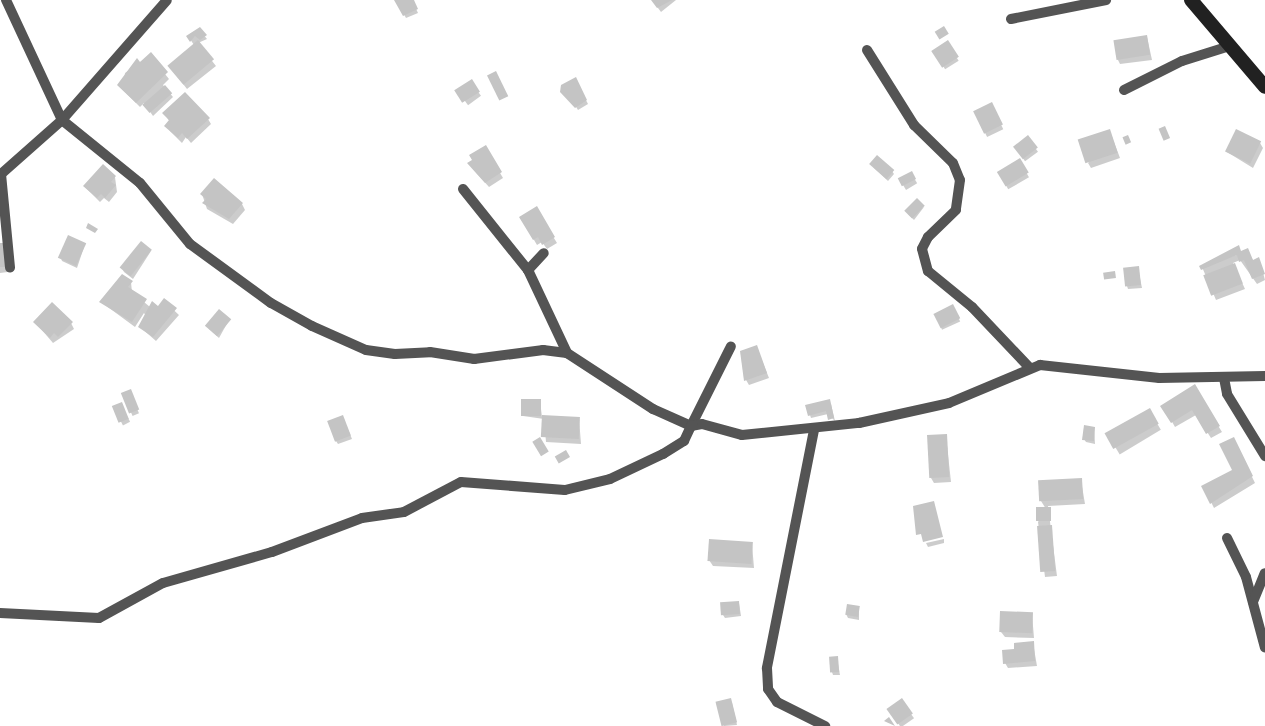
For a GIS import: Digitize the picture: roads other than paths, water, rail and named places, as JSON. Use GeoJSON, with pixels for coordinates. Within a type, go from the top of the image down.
{"type":"FeatureCollection","features":[{"type":"Feature","properties":{"kind":"main road"},"geometry":{"type":"LineString","coordinates":[[1191,0],[1265,87]]}},
{"type":"Feature","properties":{"kind":"street"},"geometry":{"type":"LineString","coordinates":[[6,0],[62,120],[131,175],[190,244],[260,295],[313,326],[366,350],[395,354],[430,352],[474,359],[543,350],[567,353],[653,409],[691,426],[702,424],[742,435],[814,430],[924,411],[1029,367],[1224,378],[1265,376]]}},
{"type":"Feature","properties":{"kind":"street"},"geometry":{"type":"LineString","coordinates":[[10,268],[1,174],[62,120],[167,0]]}},
{"type":"Feature","properties":{"kind":"street"},"geometry":{"type":"LineString","coordinates":[[1011,19],[1105,0]]}},
{"type":"Feature","properties":{"kind":"street"},"geometry":{"type":"LineString","coordinates":[[1124,90],[1182,61],[1230,46]]}},
{"type":"Feature","properties":{"kind":"street"},"geometry":{"type":"LineString","coordinates":[[867,50],[914,125],[953,163],[960,180],[956,210],[928,237],[922,249],[928,271],[972,307],[1029,367]]}},
{"type":"Feature","properties":{"kind":"street"},"geometry":{"type":"LineString","coordinates":[[463,189],[528,270],[567,353]]}},
{"type":"Feature","properties":{"kind":"street"},"geometry":{"type":"LineString","coordinates":[[528,270],[544,253]]}},
{"type":"Feature","properties":{"kind":"street"},"geometry":{"type":"LineString","coordinates":[[0,612],[99,618],[163,583],[272,552],[362,518],[404,512],[461,482],[565,490],[610,479],[684,441],[731,346]]}},
{"type":"Feature","properties":{"kind":"street"},"geometry":{"type":"LineString","coordinates":[[1224,378],[1227,394],[1265,456]]}},
{"type":"Feature","properties":{"kind":"street"},"geometry":{"type":"LineString","coordinates":[[814,430],[767,668],[768,689],[777,702],[825,726]]}},
{"type":"Feature","properties":{"kind":"street"},"geometry":{"type":"LineString","coordinates":[[1227,538],[1253,602],[1265,648]]}},
{"type":"Feature","properties":{"kind":"street"},"geometry":{"type":"LineString","coordinates":[[1253,602],[1265,573]]}}]}
